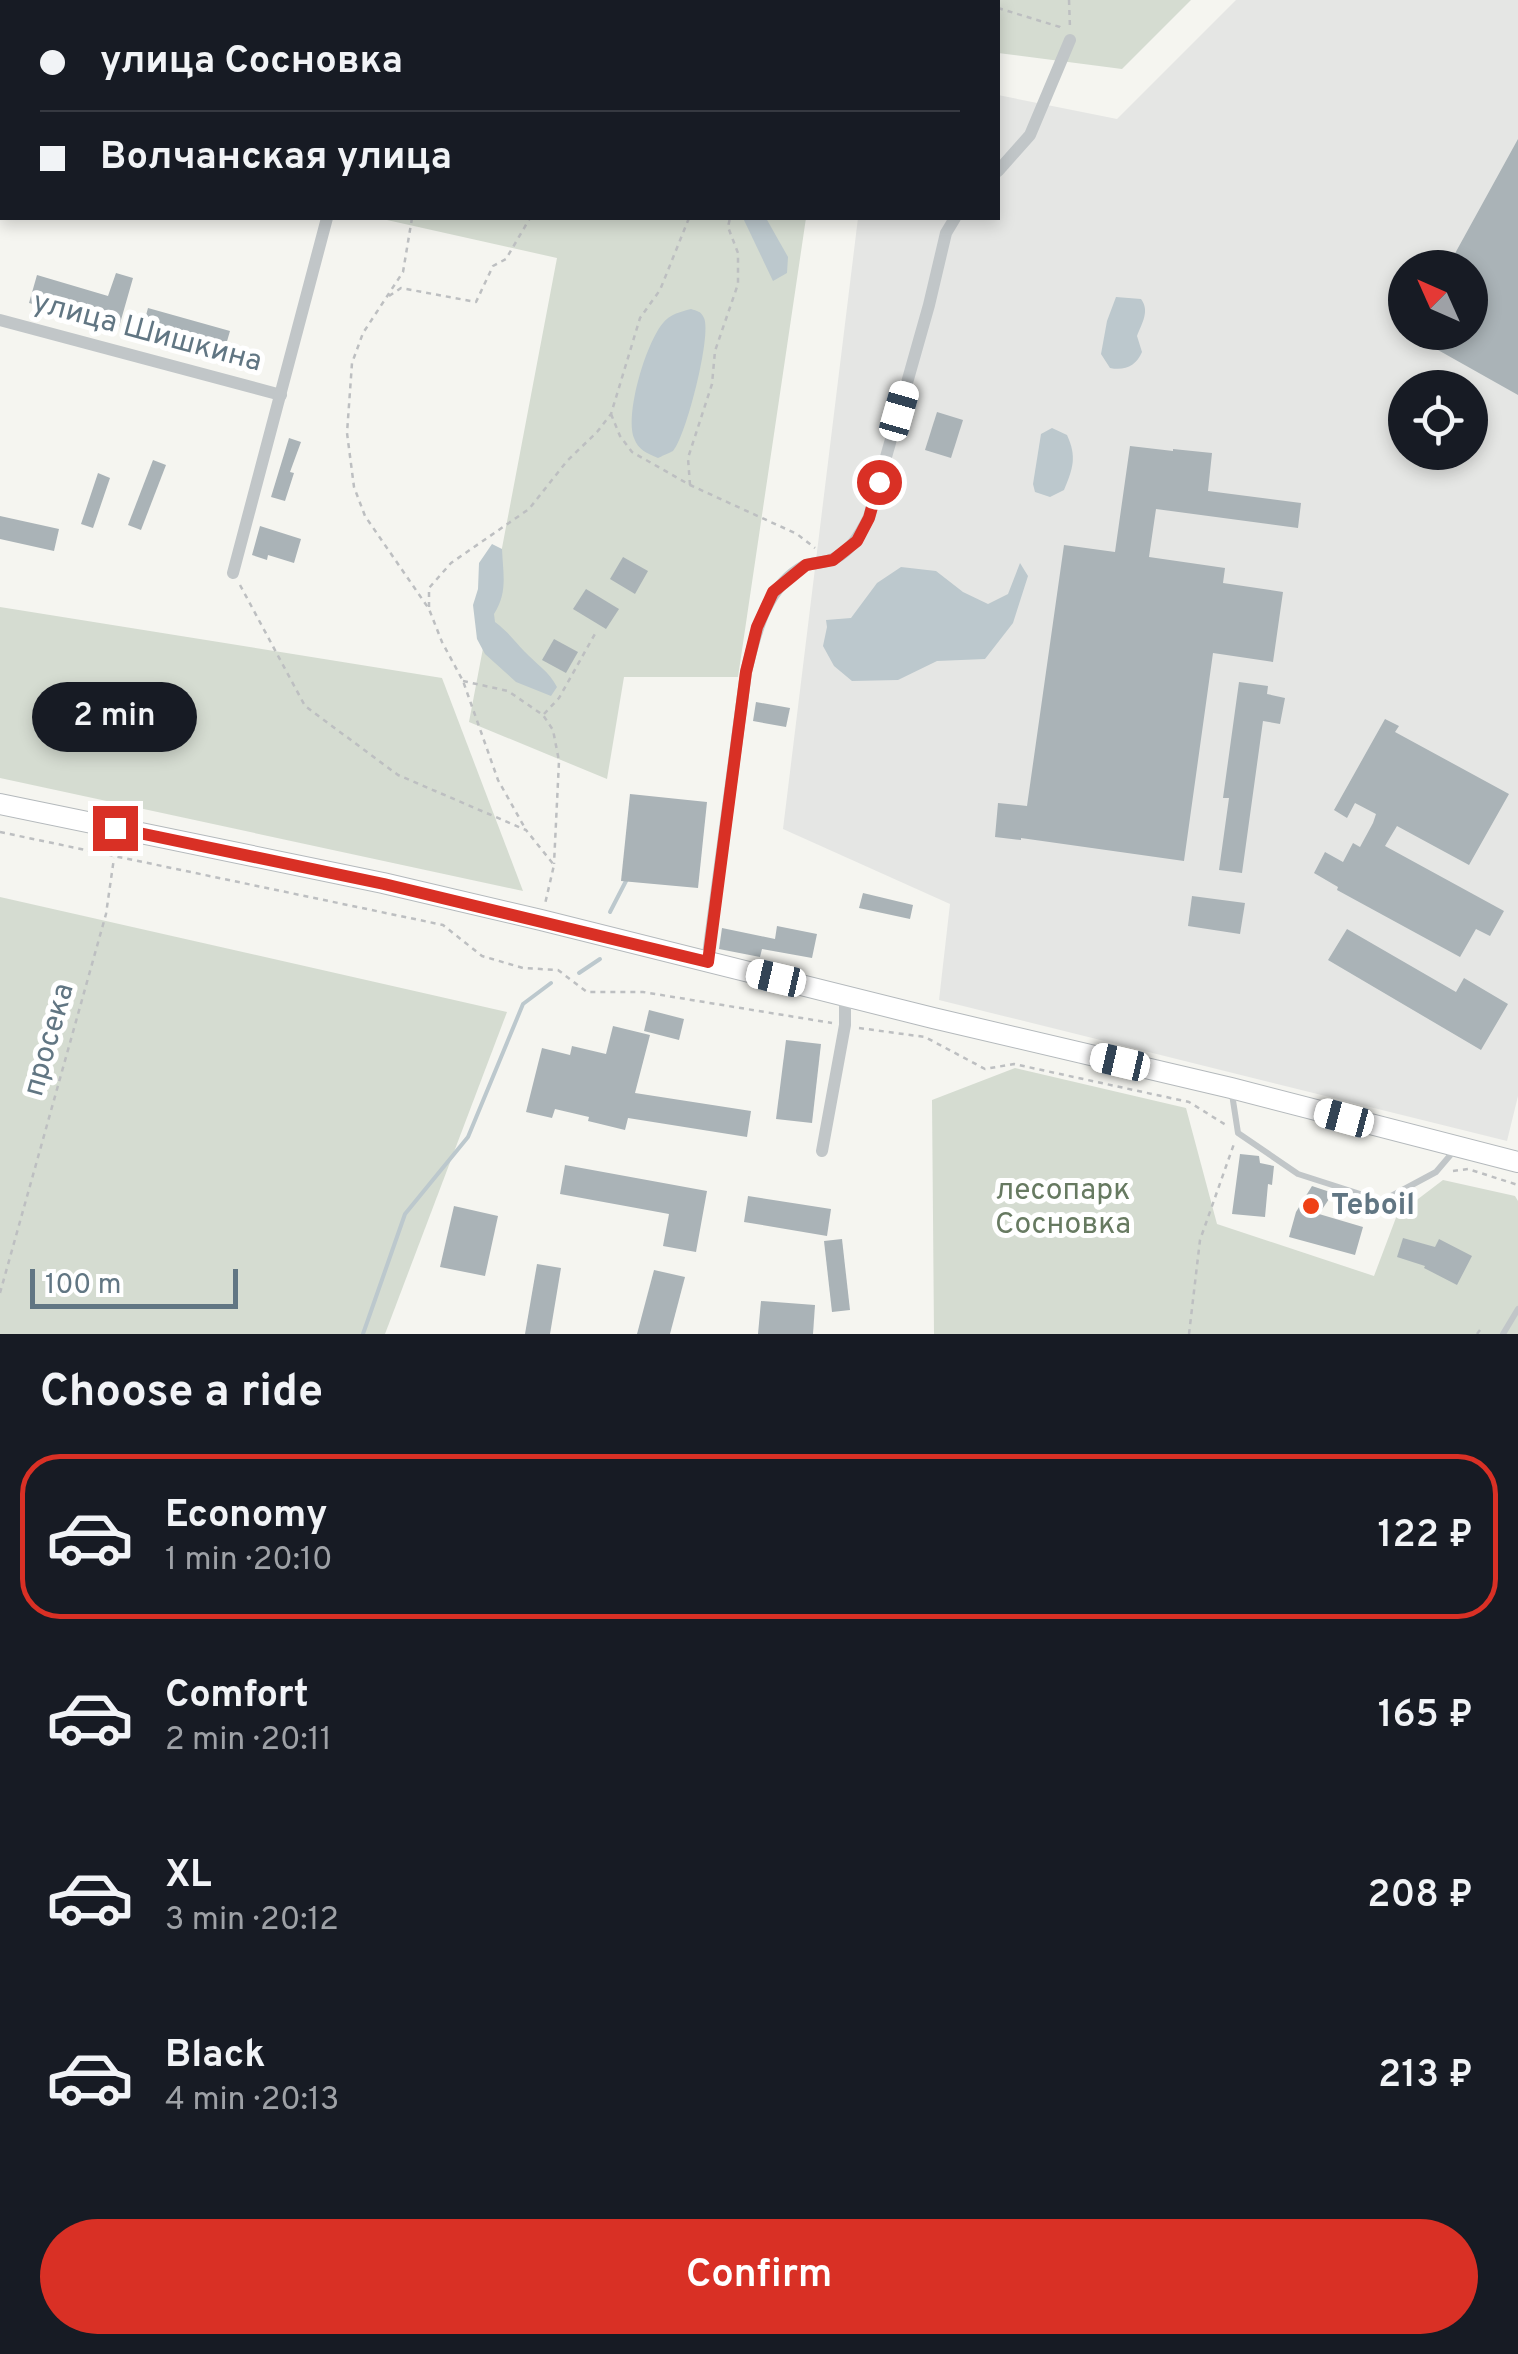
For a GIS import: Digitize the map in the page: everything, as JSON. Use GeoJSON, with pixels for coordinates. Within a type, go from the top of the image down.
{"type":"FeatureCollection","features":[{"type":"Feature","properties":{"kind":"main road"},"geometry":{"type":"LineString","coordinates":[[0,804],[541,920],[1232,1088],[1518,1162]]}},
{"type":"Feature","properties":{"kind":"street"},"geometry":{"type":"LineString","coordinates":[[1000,169],[1030,136],[1070,40]]}},
{"type":"Feature","properties":{"kind":"street"},"geometry":{"type":"LineString","coordinates":[[233,573],[326,220]]}},
{"type":"Feature","properties":{"kind":"street"},"geometry":{"type":"LineString","coordinates":[[708,962],[746,672],[757,627],[773,592],[806,565],[833,560],[857,541],[869,518],[946,233],[954,220]]}},
{"type":"Feature","properties":{"kind":"street","name":"улица Шишкина"},"geometry":{"type":"LineString","coordinates":[[0,320],[281,395]]}},
{"type":"Feature","properties":{"kind":"street"},"geometry":{"type":"LineString","coordinates":[[822,1151],[845,1026],[845,995]]}},
{"type":"Feature","properties":{"kind":"lane"},"geometry":{"type":"LineString","coordinates":[[1232,1088],[1238,1132],[1298,1174],[1382,1201],[1436,1172],[1457,1147]]}},
{"type":"Feature","properties":{"kind":"lane"},"geometry":{"type":"LineString","coordinates":[[1503,1334],[1518,1309]]}},
{"type":"Feature","properties":{"kind":"path"},"geometry":{"type":"LineString","coordinates":[[1069,0],[1070,40]]}},
{"type":"Feature","properties":{"kind":"path"},"geometry":{"type":"LineString","coordinates":[[1000,9],[1060,27],[1070,40]]}},
{"type":"Feature","properties":{"kind":"path"},"geometry":{"type":"LineString","coordinates":[[412,220],[403,272],[363,333],[352,363],[348,433],[354,488],[365,516],[429,608],[463,681],[498,780],[526,830],[554,865]]}},
{"type":"Feature","properties":{"kind":"path"},"geometry":{"type":"LineString","coordinates":[[386,298],[401,288],[476,302],[493,266],[506,259],[529,220]]}},
{"type":"Feature","properties":{"kind":"path"},"geometry":{"type":"LineString","coordinates":[[429,608],[429,588],[451,562],[529,509],[611,414],[640,318],[660,290],[688,220]]}},
{"type":"Feature","properties":{"kind":"path"},"geometry":{"type":"LineString","coordinates":[[690,485],[688,458],[712,384],[715,351],[738,284],[738,252],[728,227],[730,220]]}},
{"type":"Feature","properties":{"kind":"path"},"geometry":{"type":"LineString","coordinates":[[611,414],[632,452],[690,485],[797,534],[833,560]]}},
{"type":"Feature","properties":{"kind":"path"},"geometry":{"type":"LineString","coordinates":[[233,573],[305,706],[398,775],[526,830]]}},
{"type":"Feature","properties":{"kind":"path"},"geometry":{"type":"LineString","coordinates":[[544,715],[559,698],[596,632]]}},
{"type":"Feature","properties":{"kind":"path"},"geometry":{"type":"LineString","coordinates":[[463,681],[508,690],[544,715],[552,730],[559,761],[554,865],[541,920]]}},
{"type":"Feature","properties":{"kind":"path"},"geometry":{"type":"LineString","coordinates":[[0,832],[442,926],[482,956],[523,968],[558,970],[587,992],[643,992],[925,1037],[985,1069],[1014,1064],[1190,1102],[1238,1132],[1200,1240],[1189,1334]]}},
{"type":"Feature","properties":{"kind":"path","name":"просека"},"geometry":{"type":"LineString","coordinates":[[0,1292],[106,914],[114,856]]}},
{"type":"Feature","properties":{"kind":"path"},"geometry":{"type":"LineString","coordinates":[[1436,1172],[1468,1169],[1518,1185]]}},
{"type":"Feature","properties":{"kind":"shaded area"},"geometry":{"type":"Polygon","coordinates":[[[1236,0],[1518,0],[1518,1096],[1507,1141],[939,1000],[950,904],[783,829],[858,220],[1000,220],[1000,95],[1117,119],[1236,0]]]}},
{"type":"Feature","properties":{"kind":"shaded area"},"geometry":{"type":"Polygon","coordinates":[[[744,220],[767,220],[788,257],[787,273],[773,281],[744,220]]]}},
{"type":"Feature","properties":{"kind":"shaded area"},"geometry":{"type":"Polygon","coordinates":[[[1116,297],[1141,299],[1145,308],[1137,336],[1140,357],[1120,369],[1110,368],[1101,354],[1116,297]]]}},
{"type":"Feature","properties":{"kind":"shaded area"},"geometry":{"type":"Polygon","coordinates":[[[691,309],[702,314],[705,328],[696,386],[678,442],[673,451],[658,458],[640,448],[634,438],[635,396],[644,362],[663,323],[691,309]]]}},
{"type":"Feature","properties":{"kind":"shaded area"},"geometry":{"type":"Polygon","coordinates":[[[1052,428],[1067,435],[1073,456],[1064,490],[1050,497],[1035,492],[1033,484],[1041,434],[1052,428]]]}},
{"type":"Feature","properties":{"kind":"shaded area"},"geometry":{"type":"Polygon","coordinates":[[[492,544],[502,549],[504,575],[495,622],[550,676],[557,687],[551,696],[516,682],[485,654],[477,639],[473,605],[479,563],[492,544]]]}},
{"type":"Feature","properties":{"kind":"shaded area"},"geometry":{"type":"Polygon","coordinates":[[[1020,563],[1028,576],[1013,623],[985,659],[937,661],[898,680],[852,681],[834,666],[823,646],[826,620],[851,618],[877,583],[901,567],[936,571],[963,592],[988,604],[1008,594],[1020,563]]]}},
{"type":"Feature","properties":{"kind":"green space"},"geometry":{"type":"Polygon","coordinates":[[[1000,0],[1191,0],[1122,69],[1000,53],[1000,0]]]}},
{"type":"Feature","properties":{"kind":"green space"},"geometry":{"type":"Polygon","coordinates":[[[387,220],[806,220],[738,677],[624,677],[607,779],[469,722],[557,258],[387,220]]]}},
{"type":"Feature","properties":{"kind":"green space"},"geometry":{"type":"Polygon","coordinates":[[[0,607],[442,678],[523,891],[0,778],[0,607]]]}},
{"type":"Feature","properties":{"kind":"green space"},"geometry":{"type":"Polygon","coordinates":[[[0,897],[507,1012],[385,1334],[0,1334],[0,897]]]}},
{"type":"Feature","properties":{"kind":"green space","name":"лесопарк Сосновка"},"geometry":{"type":"Polygon","coordinates":[[[1015,1068],[1186,1108],[1217,1224],[1374,1276],[1397,1215],[1443,1180],[1515,1196],[1518,1334],[934,1334],[932,1100],[1015,1068]]]}},
{"type":"Feature","properties":{"kind":"building"},"geometry":{"type":"Polygon","coordinates":[[[1518,139],[1518,395],[1488,378],[1488,370],[1474,370],[1438,350],[1488,350],[1488,250],[1457,250],[1518,139]]]}},
{"type":"Feature","properties":{"kind":"building"},"geometry":{"type":"Polygon","coordinates":[[[116,273],[133,278],[119,327],[29,303],[37,275],[108,296],[116,273]]]}},
{"type":"Feature","properties":{"kind":"building"},"geometry":{"type":"Polygon","coordinates":[[[148,308],[230,331],[223,355],[142,330],[148,308]]]}},
{"type":"Feature","properties":{"kind":"building"},"geometry":{"type":"Polygon","coordinates":[[[937,412],[963,420],[951,458],[925,450],[937,412]]]}},
{"type":"Feature","properties":{"kind":"building"},"geometry":{"type":"Polygon","coordinates":[[[289,438],[301,442],[285,501],[271,497],[289,438]]]}},
{"type":"Feature","properties":{"kind":"building"},"geometry":{"type":"Polygon","coordinates":[[[1130,446],[1212,453],[1208,491],[1301,503],[1298,528],[1156,509],[1149,557],[1225,568],[1223,583],[1283,592],[1273,662],[1213,653],[1184,861],[995,837],[998,803],[1027,806],[1064,545],[1115,552],[1130,446]]]}},
{"type":"Feature","properties":{"kind":"building"},"geometry":{"type":"Polygon","coordinates":[[[153,460],[166,465],[141,530],[128,525],[153,460]]]}},
{"type":"Feature","properties":{"kind":"building"},"geometry":{"type":"Polygon","coordinates":[[[98,473],[110,478],[93,528],[81,524],[98,473]]]}},
{"type":"Feature","properties":{"kind":"building"},"geometry":{"type":"Polygon","coordinates":[[[0,516],[59,529],[54,551],[0,539],[0,516]]]}},
{"type":"Feature","properties":{"kind":"building"},"geometry":{"type":"Polygon","coordinates":[[[260,526],[301,539],[294,563],[252,555],[260,526]]]}},
{"type":"Feature","properties":{"kind":"building"},"geometry":{"type":"Polygon","coordinates":[[[623,557],[648,571],[635,594],[610,579],[623,557]]]}},
{"type":"Feature","properties":{"kind":"building"},"geometry":{"type":"Polygon","coordinates":[[[586,589],[619,609],[606,629],[573,609],[586,589]]]}},
{"type":"Feature","properties":{"kind":"building"},"geometry":{"type":"Polygon","coordinates":[[[554,639],[578,652],[566,673],[542,660],[554,639]]]}},
{"type":"Feature","properties":{"kind":"building"},"geometry":{"type":"Polygon","coordinates":[[[1239,682],[1268,686],[1267,694],[1285,698],[1280,724],[1263,721],[1242,873],[1219,870],[1229,798],[1223,798],[1239,682]]]}},
{"type":"Feature","properties":{"kind":"building"},"geometry":{"type":"Polygon","coordinates":[[[756,702],[790,708],[786,727],[753,721],[756,702]]]}},
{"type":"Feature","properties":{"kind":"building"},"geometry":{"type":"Polygon","coordinates":[[[1385,719],[1399,726],[1395,732],[1509,794],[1469,865],[1397,826],[1385,846],[1504,911],[1490,936],[1476,929],[1460,957],[1337,890],[1338,887],[1314,873],[1325,852],[1343,862],[1353,843],[1360,847],[1373,823],[1376,814],[1355,803],[1347,818],[1334,810],[1385,719]]]}},
{"type":"Feature","properties":{"kind":"building"},"geometry":{"type":"Polygon","coordinates":[[[630,794],[707,802],[698,888],[621,881],[630,794]]]}},
{"type":"Feature","properties":{"kind":"building"},"geometry":{"type":"Polygon","coordinates":[[[863,893],[913,905],[910,919],[859,908],[863,893]]]}},
{"type":"Feature","properties":{"kind":"building"},"geometry":{"type":"Polygon","coordinates":[[[1192,896],[1245,903],[1240,934],[1188,926],[1192,896]]]}},
{"type":"Feature","properties":{"kind":"building"},"geometry":{"type":"Polygon","coordinates":[[[777,926],[817,934],[812,958],[762,949],[760,957],[719,949],[722,928],[775,939],[777,926]]]}},
{"type":"Feature","properties":{"kind":"building"},"geometry":{"type":"Polygon","coordinates":[[[1347,929],[1456,992],[1464,978],[1508,1004],[1481,1050],[1328,960],[1347,929]]]}},
{"type":"Feature","properties":{"kind":"building"},"geometry":{"type":"Polygon","coordinates":[[[649,1010],[684,1019],[679,1040],[644,1031],[649,1010]]]}},
{"type":"Feature","properties":{"kind":"building"},"geometry":{"type":"Polygon","coordinates":[[[613,1026],[650,1035],[635,1093],[751,1111],[747,1137],[628,1118],[625,1130],[555,1109],[552,1118],[526,1112],[542,1048],[570,1055],[572,1046],[606,1054],[613,1026]]]}},
{"type":"Feature","properties":{"kind":"building"},"geometry":{"type":"Polygon","coordinates":[[[786,1040],[821,1044],[812,1123],[776,1119],[786,1040]]]}},
{"type":"Feature","properties":{"kind":"building"},"geometry":{"type":"Polygon","coordinates":[[[1240,1154],[1259,1156],[1260,1163],[1274,1166],[1265,1217],[1232,1214],[1240,1154]]]}},
{"type":"Feature","properties":{"kind":"building"},"geometry":{"type":"Polygon","coordinates":[[[565,1165],[707,1191],[696,1252],[663,1246],[669,1214],[560,1194],[565,1165]]]}},
{"type":"Feature","properties":{"kind":"building"},"geometry":{"type":"Polygon","coordinates":[[[1312,1186],[1333,1193],[1319,1214],[1363,1227],[1355,1255],[1289,1237],[1296,1212],[1312,1186]]]}},
{"type":"Feature","properties":{"kind":"building"},"geometry":{"type":"Polygon","coordinates":[[[748,1196],[831,1209],[827,1236],[744,1222],[748,1196]]]}},
{"type":"Feature","properties":{"kind":"building"},"geometry":{"type":"Polygon","coordinates":[[[454,1206],[498,1216],[485,1276],[440,1267],[454,1206]]]}},
{"type":"Feature","properties":{"kind":"building"},"geometry":{"type":"Polygon","coordinates":[[[1403,1238],[1435,1247],[1439,1239],[1472,1256],[1457,1285],[1425,1266],[1397,1257],[1403,1238]]]}},
{"type":"Feature","properties":{"kind":"building"},"geometry":{"type":"Polygon","coordinates":[[[842,1239],[850,1310],[832,1312],[824,1241],[842,1239]]]}},
{"type":"Feature","properties":{"kind":"building"},"geometry":{"type":"Polygon","coordinates":[[[537,1264],[561,1268],[550,1334],[525,1334],[537,1264]]]}},
{"type":"Feature","properties":{"kind":"building"},"geometry":{"type":"Polygon","coordinates":[[[654,1270],[685,1277],[670,1334],[637,1334],[654,1270]]]}},
{"type":"Feature","properties":{"kind":"building"},"geometry":{"type":"Polygon","coordinates":[[[761,1301],[815,1305],[813,1334],[758,1334],[761,1301]]]}},
{"type":"Feature","properties":{"kind":"waterway"},"geometry":{"type":"LineString","coordinates":[[610,912],[627,879]]}},
{"type":"Feature","properties":{"kind":"waterway"},"geometry":{"type":"LineString","coordinates":[[579,973],[600,959]]}},
{"type":"Feature","properties":{"kind":"waterway"},"geometry":{"type":"LineString","coordinates":[[363,1334],[405,1214],[468,1137],[523,1004],[551,983]]}},
{"type":"Feature","properties":{"kind":"place","name":"Teboil"},"geometry":{"type":"Point","coordinates":[1311,1206]}},
{"type":"Feature","properties":{"kind":"route"},"geometry":{"type":"LineString","coordinates":[[115,828],[384,884],[708,962],[746,672],[757,627],[773,592],[806,565],[833,560],[857,541],[869,518],[879,482]]}}]}
